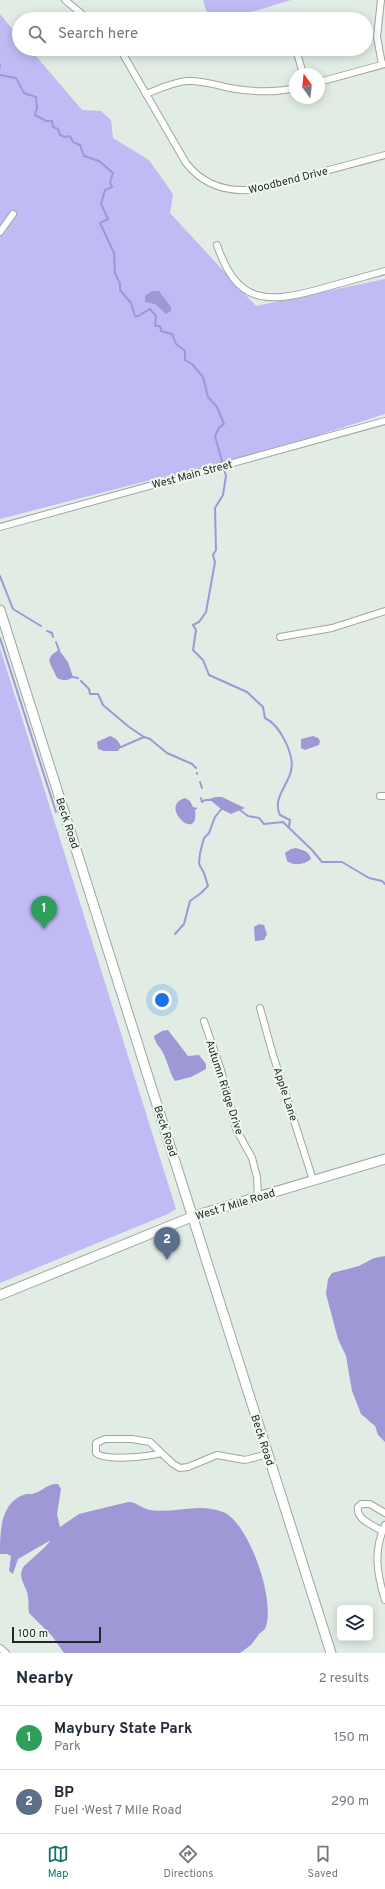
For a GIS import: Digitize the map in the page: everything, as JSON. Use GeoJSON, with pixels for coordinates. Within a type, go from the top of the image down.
{"type":"FeatureCollection","features":[{"type":"Feature","properties":{"kind":"main road","name":"Beck Road"},"geometry":{"type":"LineString","coordinates":[[0,610],[194,1216],[331,1653]]}},
{"type":"Feature","properties":{"kind":"main road","name":"West 7 Mile Road"},"geometry":{"type":"LineString","coordinates":[[0,1295],[194,1216],[385,1158]]}},
{"type":"Feature","properties":{"kind":"street"},"geometry":{"type":"LineString","coordinates":[[65,0],[80,12]]}},
{"type":"Feature","properties":{"kind":"street"},"geometry":{"type":"LineString","coordinates":[[325,80],[384,64],[377,37],[381,0]]}},
{"type":"Feature","properties":{"kind":"street","name":"Woodbend Drive"},"geometry":{"type":"LineString","coordinates":[[124,56],[190,168],[206,181],[223,188],[237,190],[258,189],[385,154]]}},
{"type":"Feature","properties":{"kind":"street"},"geometry":{"type":"LineString","coordinates":[[298,56],[301,68]]}},
{"type":"Feature","properties":{"kind":"street"},"geometry":{"type":"LineString","coordinates":[[146,94],[168,85],[187,81],[204,82],[251,91],[272,92],[289,89]]}},
{"type":"Feature","properties":{"kind":"street"},"geometry":{"type":"LineString","coordinates":[[0,232],[13,214]]}},
{"type":"Feature","properties":{"kind":"street"},"geometry":{"type":"LineString","coordinates":[[217,244],[222,259],[234,279],[249,292],[267,298],[297,296],[385,271]]}},
{"type":"Feature","properties":{"kind":"street","name":"West Main Street"},"geometry":{"type":"LineString","coordinates":[[0,528],[65,508],[385,421]]}},
{"type":"Feature","properties":{"kind":"street"},"geometry":{"type":"LineString","coordinates":[[280,637],[332,628],[385,611]]}},
{"type":"Feature","properties":{"kind":"street","name":"Apple Lane"},"geometry":{"type":"LineString","coordinates":[[260,1008],[273,1055],[313,1180]]}},
{"type":"Feature","properties":{"kind":"street","name":"Autumn Ridge Drive"},"geometry":{"type":"LineString","coordinates":[[204,1021],[221,1070],[236,1129],[252,1158],[257,1177],[258,1197]]}},
{"type":"Feature","properties":{"kind":"street"},"geometry":{"type":"LineString","coordinates":[[161,1453],[145,1456],[103,1457],[96,1453],[96,1443],[105,1438],[150,1442],[176,1467],[185,1468],[217,1455],[245,1460],[268,1454]]}},
{"type":"Feature","properties":{"kind":"street"},"geometry":{"type":"LineString","coordinates":[[385,1513],[370,1504],[361,1504],[358,1507],[358,1515],[361,1519],[384,1528],[377,1554],[377,1565],[385,1600]]}},
{"type":"Feature","properties":{"kind":"street"},"geometry":{"type":"LineString","coordinates":[[0,1648],[6,1653]]}},
{"type":"Feature","properties":{"kind":"shaded area"},"geometry":{"type":"Polygon","coordinates":[[[203,0],[291,0],[251,12],[207,12],[203,0]]]}},
{"type":"Feature","properties":{"kind":"shaded area"},"geometry":{"type":"Polygon","coordinates":[[[0,14],[12,29],[12,56],[36,56],[82,110],[101,111],[111,120],[113,138],[149,160],[173,194],[170,213],[256,306],[385,279],[385,414],[297,442],[0,519],[0,14]]]}},
{"type":"Feature","properties":{"kind":"shaded area"},"geometry":{"type":"Polygon","coordinates":[[[152,291],[159,291],[171,307],[171,311],[166,314],[155,304],[145,302],[145,296],[152,291]]]}},
{"type":"Feature","properties":{"kind":"shaded area"},"geometry":{"type":"Polygon","coordinates":[[[0,648],[176,1209],[168,1214],[0,1283],[0,648]]]}},
{"type":"Feature","properties":{"kind":"shaded area"},"geometry":{"type":"Polygon","coordinates":[[[59,650],[68,662],[73,677],[67,680],[57,678],[50,662],[51,656],[59,650]]]}},
{"type":"Feature","properties":{"kind":"shaded area"},"geometry":{"type":"Polygon","coordinates":[[[110,736],[116,739],[119,743],[121,747],[118,751],[104,751],[98,749],[97,742],[110,736]]]}},
{"type":"Feature","properties":{"kind":"shaded area"},"geometry":{"type":"Polygon","coordinates":[[[313,736],[318,738],[320,741],[319,745],[305,750],[301,748],[301,739],[313,736]]]}},
{"type":"Feature","properties":{"kind":"shaded area"},"geometry":{"type":"Polygon","coordinates":[[[222,797],[245,808],[231,814],[221,809],[209,799],[222,797]]]}},
{"type":"Feature","properties":{"kind":"shaded area"},"geometry":{"type":"Polygon","coordinates":[[[185,798],[190,801],[193,807],[198,808],[195,810],[195,820],[192,824],[187,824],[181,820],[177,815],[175,808],[178,802],[185,798]]]}},
{"type":"Feature","properties":{"kind":"shaded area"},"geometry":{"type":"Polygon","coordinates":[[[296,848],[303,850],[310,856],[311,859],[305,863],[299,864],[293,864],[287,861],[285,853],[296,848]]]}},
{"type":"Feature","properties":{"kind":"shaded area"},"geometry":{"type":"Polygon","coordinates":[[[259,924],[264,925],[267,934],[264,940],[255,941],[254,927],[259,924]]]}},
{"type":"Feature","properties":{"kind":"shaded area"},"geometry":{"type":"Polygon","coordinates":[[[168,1030],[188,1056],[199,1055],[206,1064],[206,1069],[191,1077],[175,1081],[165,1056],[155,1041],[154,1036],[162,1031],[168,1030]]]}},
{"type":"Feature","properties":{"kind":"shaded area"},"geometry":{"type":"Polygon","coordinates":[[[385,1256],[385,1442],[378,1435],[375,1426],[361,1414],[352,1391],[346,1356],[338,1339],[326,1294],[328,1279],[332,1273],[359,1266],[374,1258],[385,1256]]]}},
{"type":"Feature","properties":{"kind":"shaded area"},"geometry":{"type":"Polygon","coordinates":[[[58,1484],[61,1489],[57,1514],[60,1527],[79,1514],[128,1502],[147,1509],[159,1511],[196,1508],[214,1509],[223,1512],[233,1519],[251,1547],[264,1583],[268,1617],[265,1629],[259,1634],[251,1645],[240,1653],[64,1653],[52,1636],[29,1613],[27,1593],[21,1578],[24,1566],[51,1540],[18,1559],[13,1574],[9,1571],[11,1556],[7,1554],[0,1554],[1,1528],[10,1505],[15,1499],[23,1495],[34,1494],[49,1486],[58,1484]]]}},
{"type":"Feature","properties":{"kind":"waterway"},"geometry":{"type":"LineString","coordinates":[[0,75],[16,78],[24,93],[36,97],[37,108],[35,115],[46,121],[52,121],[53,127],[58,129],[60,135],[65,137],[70,136],[73,142],[80,145],[84,156],[99,161],[113,173],[110,182],[112,187],[105,190],[101,204],[108,219],[100,223],[114,253],[115,273],[120,284],[120,290],[131,303],[135,316],[138,316],[150,309],[156,316],[155,326],[160,326],[161,331],[172,334],[176,344],[185,351],[185,360],[192,364],[203,377],[208,397],[217,407],[224,424],[219,428],[215,436],[226,476],[223,495],[215,508],[216,550],[213,555],[215,562],[206,612],[199,622],[193,625],[196,630],[193,650],[203,660],[209,675],[247,692],[263,707],[265,718],[276,727],[285,741],[292,764],[291,771],[279,798],[278,809],[280,815],[290,820],[289,827]]}},
{"type":"Feature","properties":{"kind":"waterway"},"geometry":{"type":"LineString","coordinates":[[0,576],[13,609],[41,626]]}},
{"type":"Feature","properties":{"kind":"waterway"},"geometry":{"type":"LineString","coordinates":[[47,631],[52,633],[53,637]]}},
{"type":"Feature","properties":{"kind":"waterway"},"geometry":{"type":"LineString","coordinates":[[0,638],[56,812]]}},
{"type":"Feature","properties":{"kind":"waterway"},"geometry":{"type":"LineString","coordinates":[[56,642],[59,650],[58,652]]}},
{"type":"Feature","properties":{"kind":"waterway"},"geometry":{"type":"LineString","coordinates":[[72,677],[78,678]]}},
{"type":"Feature","properties":{"kind":"waterway"},"geometry":{"type":"LineString","coordinates":[[81,681],[89,689],[90,694],[98,694],[103,705],[129,727],[144,737],[150,739],[167,753],[192,764],[196,768]]}},
{"type":"Feature","properties":{"kind":"waterway"},"geometry":{"type":"LineString","coordinates":[[121,747],[144,737]]}},
{"type":"Feature","properties":{"kind":"waterway"},"geometry":{"type":"LineString","coordinates":[[200,782],[202,788]]}},
{"type":"Feature","properties":{"kind":"waterway"},"geometry":{"type":"LineString","coordinates":[[201,798],[202,802],[205,800],[212,800]]}},
{"type":"Feature","properties":{"kind":"waterway"},"geometry":{"type":"LineString","coordinates":[[175,934],[184,924],[190,901],[208,886],[204,873],[199,864],[200,853],[204,838],[209,833],[215,817],[223,807]]}},
{"type":"Feature","properties":{"kind":"waterway"},"geometry":{"type":"LineString","coordinates":[[240,810],[248,816],[259,818],[264,824],[283,822],[312,850],[322,862],[342,862],[369,878],[382,881],[385,884]]}},
{"type":"Feature","properties":{"kind":"place","name":"Maybury State Park"},"geometry":{"type":"Point","coordinates":[44,929]}},
{"type":"Feature","properties":{"kind":"place","name":"BP"},"geometry":{"type":"Point","coordinates":[167,1260]}}]}
